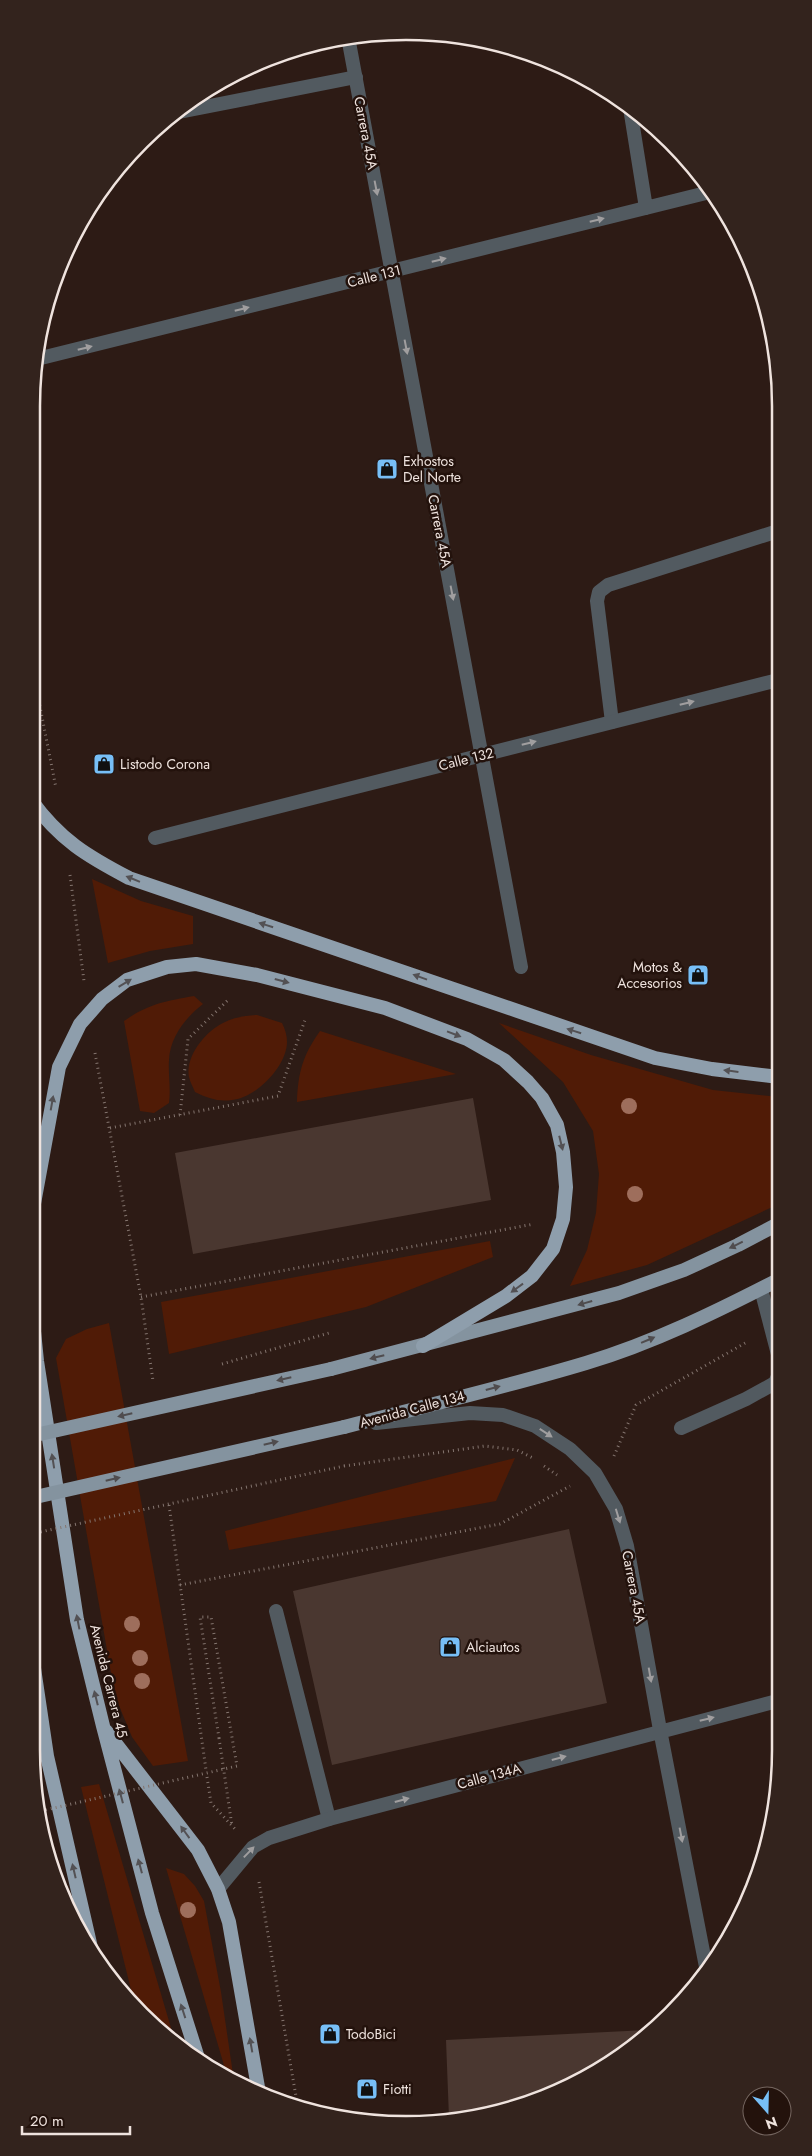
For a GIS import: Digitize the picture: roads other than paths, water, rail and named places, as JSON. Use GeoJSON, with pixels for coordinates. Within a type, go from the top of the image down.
{"type":"FeatureCollection","features":[{"type":"Feature","properties":{"kind":"highway"},"geometry":{"type":"LineString","coordinates":[[40,811],[65,840],[90,857],[129,878],[655,1058],[712,1069],[772,1076]]}},
{"type":"Feature","properties":{"kind":"highway"},"geometry":{"type":"LineString","coordinates":[[40,1171],[59,1067],[80,1024],[102,999],[127,980],[167,967],[196,964],[257,975],[384,1008],[467,1039],[504,1060],[542,1098],[556,1125],[563,1152],[566,1187],[563,1219],[553,1249],[532,1276],[506,1296],[423,1346]]}},
{"type":"Feature","properties":{"kind":"highway","name":"Avenida Carrera 45"},"geometry":{"type":"LineString","coordinates":[[40,1380],[77,1620],[152,1913],[195,2048]]}},
{"type":"Feature","properties":{"kind":"highway"},"geometry":{"type":"LineString","coordinates":[[40,1709],[47,1756],[87,1928]]}},
{"type":"Feature","properties":{"kind":"highway"},"geometry":{"type":"LineString","coordinates":[[103,1726],[198,1850],[218,1889],[229,1922],[257,2084]]}},
{"type":"Feature","properties":{"kind":"main road"},"geometry":{"type":"LineString","coordinates":[[40,1434],[331,1369],[572,1307],[651,1282],[738,1245],[772,1227]]}},
{"type":"Feature","properties":{"kind":"main road","name":"Avenida Calle 134"},"geometry":{"type":"LineString","coordinates":[[40,1496],[344,1427],[586,1363],[635,1346],[689,1323],[772,1283]]}},
{"type":"Feature","properties":{"kind":"street","name":"Carrera 45A"},"geometry":{"type":"LineString","coordinates":[[349,44],[521,967]]}},
{"type":"Feature","properties":{"kind":"street"},"geometry":{"type":"LineString","coordinates":[[193,109],[356,77]]}},
{"type":"Feature","properties":{"kind":"street"},"geometry":{"type":"LineString","coordinates":[[632,118],[646,208]]}},
{"type":"Feature","properties":{"kind":"street","name":"Calle 131"},"geometry":{"type":"LineString","coordinates":[[43,358],[703,194]]}},
{"type":"Feature","properties":{"kind":"street"},"geometry":{"type":"LineString","coordinates":[[612,722],[597,601],[599,592],[608,585],[772,533]]}},
{"type":"Feature","properties":{"kind":"street","name":"Calle 132"},"geometry":{"type":"LineString","coordinates":[[155,838],[772,682]]}},
{"type":"Feature","properties":{"kind":"street"},"geometry":{"type":"LineString","coordinates":[[761,1289],[772,1331]]}},
{"type":"Feature","properties":{"kind":"street"},"geometry":{"type":"LineString","coordinates":[[681,1428],[746,1399],[772,1385]]}},
{"type":"Feature","properties":{"kind":"street","name":"Carrera 45A"},"geometry":{"type":"LineString","coordinates":[[344,1427],[470,1413],[503,1416],[535,1426],[570,1449],[595,1473],[616,1509],[629,1555],[660,1730],[705,1960]]}},
{"type":"Feature","properties":{"kind":"street"},"geometry":{"type":"LineString","coordinates":[[276,1611],[329,1819]]}},
{"type":"Feature","properties":{"kind":"street","name":"Calle 134A"},"geometry":{"type":"LineString","coordinates":[[218,1889],[253,1847],[269,1838],[329,1819],[660,1730],[772,1702]]}},
{"type":"Feature","properties":{"kind":"place","name":"Exhostos Del Norte"},"geometry":{"type":"Point","coordinates":[387,469]}},
{"type":"Feature","properties":{"kind":"place","name":"Listodo Corona"},"geometry":{"type":"Point","coordinates":[104,764]}},
{"type":"Feature","properties":{"kind":"place","name":"Motos & Accesorios"},"geometry":{"type":"Point","coordinates":[698,975]}},
{"type":"Feature","properties":{"kind":"place","name":"Alciautos"},"geometry":{"type":"Point","coordinates":[450,1647]}},
{"type":"Feature","properties":{"kind":"place","name":"TodoBici"},"geometry":{"type":"Point","coordinates":[330,2034]}},
{"type":"Feature","properties":{"kind":"place","name":"Fiotti"},"geometry":{"type":"Point","coordinates":[367,2089]}}]}
